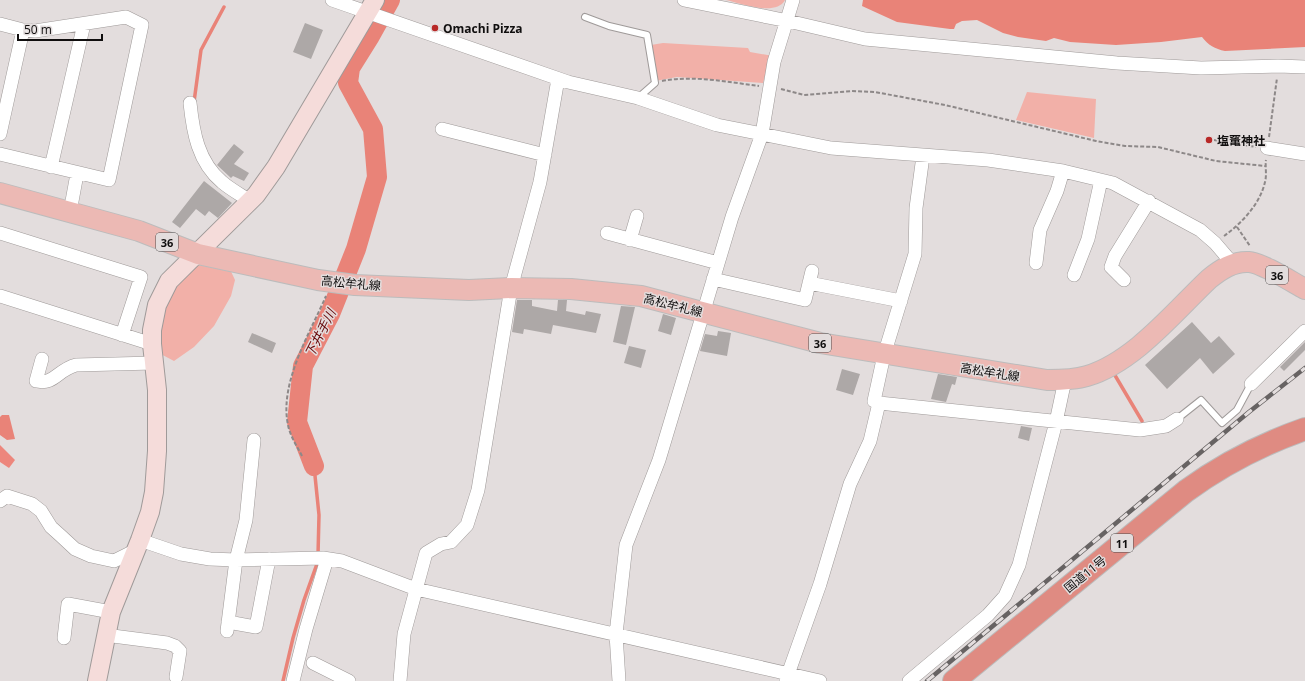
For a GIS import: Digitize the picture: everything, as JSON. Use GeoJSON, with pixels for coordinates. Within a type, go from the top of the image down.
{"type":"FeatureCollection","features":[{"type":"Feature","properties":{"kind":"highway","name":"国道11号"},"geometry":{"type":"LineString","coordinates":[[954,681],[1186,491],[1217,469],[1251,450],[1305,429]]}},
{"type":"Feature","properties":{"kind":"main road","name":"高松牟礼線"},"geometry":{"type":"LineString","coordinates":[[0,193],[139,231],[198,254],[341,283],[469,290],[511,288],[571,289],[641,296],[820,343],[1021,377],[1065,380],[1086,376],[1113,366],[1136,349],[1209,279],[1222,269],[1241,263]]}},
{"type":"Feature","properties":{"kind":"main road","name":"36"},"geometry":{"type":"LineString","coordinates":[[1241,263],[1302,283]]}},
{"type":"Feature","properties":{"kind":"street"},"geometry":{"type":"LineString","coordinates":[[332,0],[372,8],[386,19],[558,79],[638,98],[717,125],[831,148],[988,160],[1063,171],[1113,183],[1149,201],[1200,230],[1241,263]]}},
{"type":"Feature","properties":{"kind":"street"},"geometry":{"type":"LineString","coordinates":[[684,0],[788,21],[865,39],[1005,54],[1117,63],[1201,68],[1278,66],[1305,67]]}},
{"type":"Feature","properties":{"kind":"street"},"geometry":{"type":"LineString","coordinates":[[619,681],[616,634],[626,545],[659,460],[732,217],[762,134],[774,62],[794,0]]}},
{"type":"Feature","properties":{"kind":"street"},"geometry":{"type":"LineString","coordinates":[[97,681],[105,635],[111,612],[150,512],[154,492],[157,451],[157,390],[152,330],[157,305],[169,281],[250,201],[276,167],[372,8]]}},
{"type":"Feature","properties":{"kind":"street"},"geometry":{"type":"LineString","coordinates":[[0,24],[23,30],[35,31],[126,17],[142,26],[109,180],[77,174],[0,154]]}},
{"type":"Feature","properties":{"kind":"street"},"geometry":{"type":"LineString","coordinates":[[51,167],[84,24]]}},
{"type":"Feature","properties":{"kind":"street"},"geometry":{"type":"LineString","coordinates":[[0,134],[23,30]]}},
{"type":"Feature","properties":{"kind":"street"},"geometry":{"type":"LineString","coordinates":[[400,681],[404,634],[426,553],[441,544],[451,542],[467,526],[478,490],[511,288],[540,182],[558,79]]}},
{"type":"Feature","properties":{"kind":"street"},"geometry":{"type":"LineString","coordinates":[[190,104],[197,145],[203,160],[221,181],[250,201]]}},
{"type":"Feature","properties":{"kind":"street"},"geometry":{"type":"LineString","coordinates":[[442,129],[545,155]]}},
{"type":"Feature","properties":{"kind":"street"},"geometry":{"type":"LineString","coordinates":[[1267,148],[1305,154]]}},
{"type":"Feature","properties":{"kind":"street"},"geometry":{"type":"LineString","coordinates":[[922,156],[916,208],[915,254],[884,355],[874,402],[1140,430],[1166,426],[1177,419]]}},
{"type":"Feature","properties":{"kind":"street"},"geometry":{"type":"LineString","coordinates":[[1036,263],[1040,230],[1057,191],[1063,171]]}},
{"type":"Feature","properties":{"kind":"street"},"geometry":{"type":"LineString","coordinates":[[70,212],[77,174]]}},
{"type":"Feature","properties":{"kind":"street"},"geometry":{"type":"LineString","coordinates":[[1074,275],[1088,239],[1101,180]]}},
{"type":"Feature","properties":{"kind":"street"},"geometry":{"type":"LineString","coordinates":[[1124,280],[1111,267],[1115,256],[1149,201]]}},
{"type":"Feature","properties":{"kind":"street"},"geometry":{"type":"LineString","coordinates":[[630,240],[637,216]]}},
{"type":"Feature","properties":{"kind":"street"},"geometry":{"type":"LineString","coordinates":[[0,233],[141,277],[122,335]]}},
{"type":"Feature","properties":{"kind":"street"},"geometry":{"type":"LineString","coordinates":[[607,233],[718,263]]}},
{"type":"Feature","properties":{"kind":"street"},"geometry":{"type":"LineString","coordinates":[[714,278],[805,300],[811,277],[901,301]]}},
{"type":"Feature","properties":{"kind":"street"},"geometry":{"type":"LineString","coordinates":[[0,296],[152,344]]}},
{"type":"Feature","properties":{"kind":"street"},"geometry":{"type":"LineString","coordinates":[[1251,384],[1305,331]]}},
{"type":"Feature","properties":{"kind":"street"},"geometry":{"type":"LineString","coordinates":[[42,359],[36,381],[44,383],[52,380],[65,367],[76,365],[154,363]]}},
{"type":"Feature","properties":{"kind":"street"},"geometry":{"type":"LineString","coordinates":[[910,681],[988,615],[1005,596],[1019,565],[1056,422],[1065,380]]}},
{"type":"Feature","properties":{"kind":"street"},"geometry":{"type":"LineString","coordinates":[[787,677],[820,584],[850,484],[870,442],[879,403]]}},
{"type":"Feature","properties":{"kind":"street"},"geometry":{"type":"LineString","coordinates":[[254,440],[248,506],[236,560],[227,627],[256,627],[269,559]]}},
{"type":"Feature","properties":{"kind":"street"},"geometry":{"type":"LineString","coordinates":[[0,501],[7,496],[32,504],[41,511],[51,527],[75,549],[91,556],[114,561],[138,545],[210,559],[236,560],[325,558],[342,561],[416,589],[616,634],[787,677],[820,681]]}},
{"type":"Feature","properties":{"kind":"street"},"geometry":{"type":"LineString","coordinates":[[293,681],[325,558]]}},
{"type":"Feature","properties":{"kind":"street"},"geometry":{"type":"LineString","coordinates":[[64,638],[68,604],[111,612]]}},
{"type":"Feature","properties":{"kind":"street"},"geometry":{"type":"LineString","coordinates":[[105,635],[167,643],[175,646],[180,651],[176,677]]}},
{"type":"Feature","properties":{"kind":"street"},"geometry":{"type":"LineString","coordinates":[[313,663],[350,681]]}},
{"type":"Feature","properties":{"kind":"lane"},"geometry":{"type":"LineString","coordinates":[[585,17],[609,26],[647,35],[655,83],[638,98]]}},
{"type":"Feature","properties":{"kind":"lane"},"geometry":{"type":"LineString","coordinates":[[1177,419],[1201,400],[1222,424],[1238,410],[1251,384]]}},
{"type":"Feature","properties":{"kind":"path"},"geometry":{"type":"LineString","coordinates":[[1216,243],[1237,227],[1256,203],[1265,181],[1267,148],[1278,66]]}},
{"type":"Feature","properties":{"kind":"path"},"geometry":{"type":"LineString","coordinates":[[655,83],[675,79],[771,87],[804,95],[852,91],[875,92],[945,105],[1096,141],[1125,146],[1158,148],[1216,161],[1265,166]]}},
{"type":"Feature","properties":{"kind":"path"},"geometry":{"type":"LineString","coordinates":[[1214,140],[1267,148]]}},
{"type":"Feature","properties":{"kind":"path"},"geometry":{"type":"LineString","coordinates":[[1237,227],[1251,248],[1241,263]]}},
{"type":"Feature","properties":{"kind":"path"},"geometry":{"type":"LineString","coordinates":[[302,456],[292,438],[288,425],[286,412],[289,388],[304,345],[341,283]]}},
{"type":"Feature","properties":{"kind":"shaded area"},"geometry":{"type":"Polygon","coordinates":[[[726,0],[785,0],[774,8],[757,8],[726,0]]]}},
{"type":"Feature","properties":{"kind":"shaded area"},"geometry":{"type":"Polygon","coordinates":[[[863,0],[1305,0],[1305,47],[1225,51],[1212,46],[1202,37],[1116,45],[1070,42],[1054,38],[1046,41],[1003,33],[977,20],[962,21],[956,24],[954,29],[897,22],[862,6],[863,0]]]}},
{"type":"Feature","properties":{"kind":"shaded area"},"geometry":{"type":"Polygon","coordinates":[[[663,43],[748,48],[750,52],[773,56],[768,64],[763,83],[677,77],[655,81],[651,45],[663,43]]]}},
{"type":"Feature","properties":{"kind":"shaded area"},"geometry":{"type":"Polygon","coordinates":[[[1027,92],[1096,99],[1094,138],[1016,120],[1027,92]]]}},
{"type":"Feature","properties":{"kind":"shaded area"},"geometry":{"type":"Polygon","coordinates":[[[196,263],[228,265],[235,280],[231,296],[214,326],[194,347],[174,361],[155,351],[159,304],[196,263]]]}},
{"type":"Feature","properties":{"kind":"shaded area"},"geometry":{"type":"Polygon","coordinates":[[[2,415],[9,415],[15,439],[7,440],[0,435],[0,417],[2,415]]]}},
{"type":"Feature","properties":{"kind":"shaded area"},"geometry":{"type":"Polygon","coordinates":[[[0,445],[15,460],[9,468],[0,462],[0,445]]]}},
{"type":"Feature","properties":{"kind":"building"},"geometry":{"type":"Polygon","coordinates":[[[305,23],[323,30],[311,59],[293,52],[305,23]]]}},
{"type":"Feature","properties":{"kind":"building"},"geometry":{"type":"Polygon","coordinates":[[[234,144],[244,152],[234,164],[249,173],[244,181],[233,176],[231,178],[217,165],[234,144]]]}},
{"type":"Feature","properties":{"kind":"building"},"geometry":{"type":"Polygon","coordinates":[[[204,181],[232,203],[218,218],[209,211],[205,216],[196,209],[180,228],[172,222],[204,181]]]}},
{"type":"Feature","properties":{"kind":"building"},"geometry":{"type":"Polygon","coordinates":[[[517,300],[532,300],[532,306],[557,311],[558,300],[567,300],[566,311],[585,315],[586,311],[601,314],[596,333],[553,325],[551,334],[524,329],[523,334],[512,332],[517,300]]]}},
{"type":"Feature","properties":{"kind":"building"},"geometry":{"type":"Polygon","coordinates":[[[621,306],[635,307],[626,345],[613,342],[621,306]]]}},
{"type":"Feature","properties":{"kind":"building"},"geometry":{"type":"Polygon","coordinates":[[[663,314],[676,318],[671,335],[658,331],[663,314]]]}},
{"type":"Feature","properties":{"kind":"building"},"geometry":{"type":"Polygon","coordinates":[[[1192,322],[1211,343],[1219,336],[1235,354],[1213,374],[1200,358],[1167,389],[1145,365],[1192,322]]]}},
{"type":"Feature","properties":{"kind":"building"},"geometry":{"type":"Polygon","coordinates":[[[718,331],[731,333],[727,356],[700,351],[705,334],[717,336],[718,331]]]}},
{"type":"Feature","properties":{"kind":"building"},"geometry":{"type":"Polygon","coordinates":[[[252,333],[276,343],[272,353],[248,342],[252,333]]]}},
{"type":"Feature","properties":{"kind":"building"},"geometry":{"type":"Polygon","coordinates":[[[1305,342],[1305,350],[1284,371],[1280,367],[1305,342]]]}},
{"type":"Feature","properties":{"kind":"building"},"geometry":{"type":"Polygon","coordinates":[[[629,346],[646,350],[641,368],[624,363],[629,346]]]}},
{"type":"Feature","properties":{"kind":"building"},"geometry":{"type":"Polygon","coordinates":[[[842,369],[860,374],[853,395],[836,390],[842,369]]]}},
{"type":"Feature","properties":{"kind":"building"},"geometry":{"type":"Polygon","coordinates":[[[938,374],[957,377],[955,385],[952,384],[946,402],[931,399],[938,374]]]}},
{"type":"Feature","properties":{"kind":"building"},"geometry":{"type":"Polygon","coordinates":[[[1021,426],[1032,428],[1029,441],[1018,438],[1021,426]]]}},
{"type":"Feature","properties":{"kind":"waterway","name":"下井手川"},"geometry":{"type":"LineString","coordinates":[[314,466],[297,422],[303,366],[330,314],[356,249],[377,177],[373,129],[348,83],[350,68],[390,0]]}},
{"type":"Feature","properties":{"kind":"waterway"},"geometry":{"type":"LineString","coordinates":[[194,102],[201,50],[224,7]]}},
{"type":"Feature","properties":{"kind":"waterway"},"geometry":{"type":"LineString","coordinates":[[1113,372],[1142,421]]}},
{"type":"Feature","properties":{"kind":"waterway","name":"下井手川"},"geometry":{"type":"LineString","coordinates":[[314,466],[319,515],[318,555]]}},
{"type":"Feature","properties":{"kind":"waterway","name":"下井手川"},"geometry":{"type":"LineString","coordinates":[[283,681],[304,600],[318,561]]}},
{"type":"Feature","properties":{"kind":"railway"},"geometry":{"type":"LineString","coordinates":[[927,681],[1249,412],[1305,368]]}},
{"type":"Feature","properties":{"kind":"place","name":"Omachi Pizza"},"geometry":{"type":"Point","coordinates":[435,28]}},
{"type":"Feature","properties":{"kind":"place","name":"塩竃神社"},"geometry":{"type":"Point","coordinates":[1209,140]}}]}
